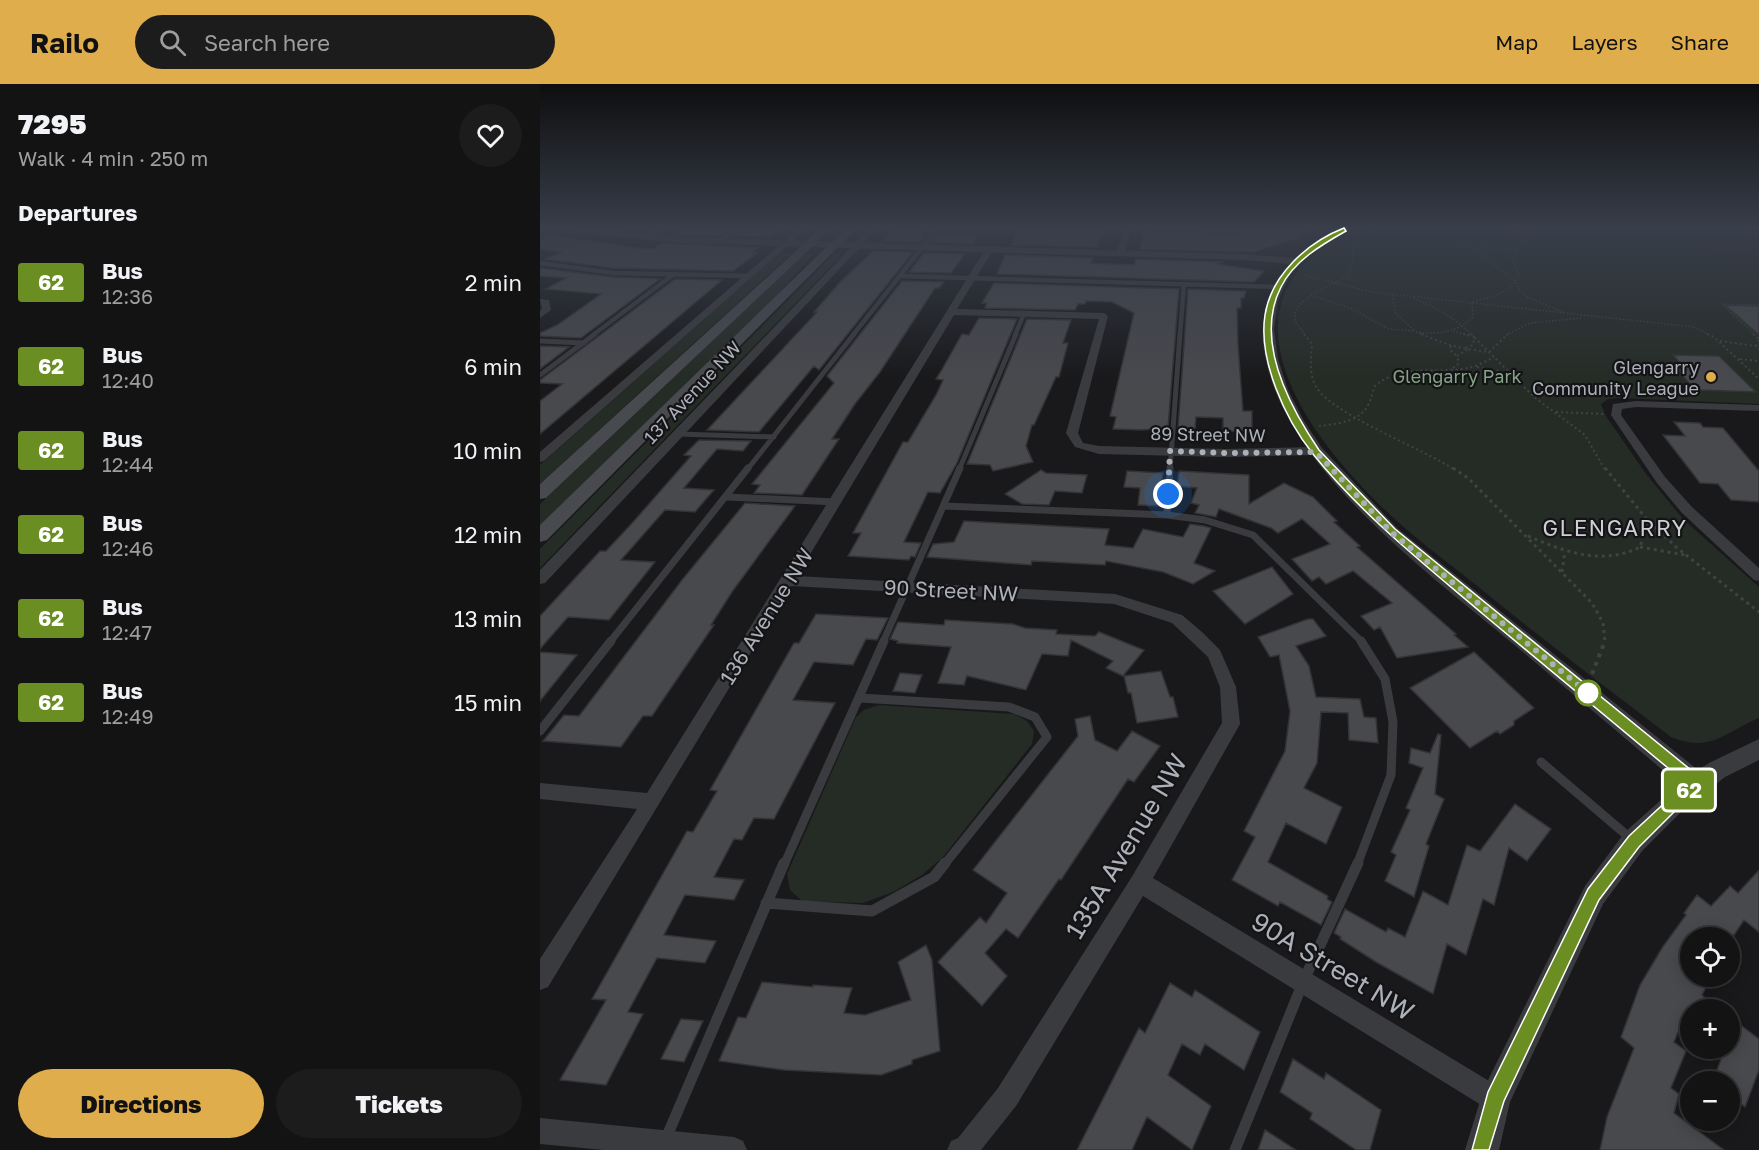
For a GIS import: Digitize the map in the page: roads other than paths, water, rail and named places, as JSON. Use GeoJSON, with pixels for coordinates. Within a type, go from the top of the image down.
{"type":"FeatureCollection","features":[{"type":"Feature","properties":{"kind":"main road","name":"137 Avenue NW"},"geometry":{"type":"LineString","coordinates":[[540,494],[771,280]]}},
{"type":"Feature","properties":{"kind":"main road","name":"137 Avenue NW"},"geometry":{"type":"LineString","coordinates":[[540,537],[800,280]]}},
{"type":"Feature","properties":{"kind":"street"},"geometry":{"type":"LineString","coordinates":[[540,458],[744,280]]}},
{"type":"Feature","properties":{"kind":"street","name":"137 Avenue NW"},"geometry":{"type":"LineString","coordinates":[[540,579],[825,280]]}},
{"type":"Feature","properties":{"kind":"street","name":"136 Avenue NW"},"geometry":{"type":"LineString","coordinates":[[540,979],[652,802],[971,280]]}},
{"type":"Feature","properties":{"kind":"street"},"geometry":{"type":"LineString","coordinates":[[1284,280],[1277,287],[1268,315],[1271,362],[1284,398],[1316,452],[1391,532],[1697,784]]}},
{"type":"Feature","properties":{"kind":"street"},"geometry":{"type":"LineString","coordinates":[[540,302],[546,302],[544,312]]}},
{"type":"Feature","properties":{"kind":"street"},"geometry":{"type":"LineString","coordinates":[[951,312],[1024,314]]}},
{"type":"Feature","properties":{"kind":"street","name":"89 Street NW"},"geometry":{"type":"LineString","coordinates":[[1024,314],[1104,316],[1072,433],[1079,445],[1099,450],[1225,453],[1316,452]]}},
{"type":"Feature","properties":{"kind":"street"},"geometry":{"type":"LineString","coordinates":[[1759,408],[1636,404],[1617,406],[1616,414],[1679,502],[1705,529],[1759,576]]}},
{"type":"Feature","properties":{"kind":"street","name":"90 Street NW"},"geometry":{"type":"LineString","coordinates":[[788,581],[1115,599]]}},
{"type":"Feature","properties":{"kind":"street","name":"135A Avenue NW"},"geometry":{"type":"LineString","coordinates":[[960,1150],[967,1147],[1008,1097],[1140,882],[1231,724],[1228,687],[1214,654],[1177,619],[1115,599]]}},
{"type":"Feature","properties":{"kind":"street"},"geometry":{"type":"LineString","coordinates":[[1482,1150],[1495,1099],[1594,895],[1634,841],[1675,801],[1717,770],[1759,749]]}},
{"type":"Feature","properties":{"kind":"street"},"geometry":{"type":"LineString","coordinates":[[540,791],[652,802]]}},
{"type":"Feature","properties":{"kind":"street","name":"90A Street NW"},"geometry":{"type":"LineString","coordinates":[[1140,882],[1304,980],[1495,1099]]}},
{"type":"Feature","properties":{"kind":"street"},"geometry":{"type":"LineString","coordinates":[[540,1131],[663,1146],[734,1150]]}},
{"type":"Feature","properties":{"kind":"lane"},"geometry":{"type":"LineString","coordinates":[[540,375],[667,280]]}},
{"type":"Feature","properties":{"kind":"lane"},"geometry":{"type":"LineString","coordinates":[[540,731],[897,280]]}},
{"type":"Feature","properties":{"kind":"lane"},"geometry":{"type":"LineString","coordinates":[[1034,280],[1277,287]]}},
{"type":"Feature","properties":{"kind":"lane"},"geometry":{"type":"LineString","coordinates":[[1167,515],[1184,284]]}},
{"type":"Feature","properties":{"kind":"lane"},"geometry":{"type":"LineString","coordinates":[[663,1146],[766,903],[860,698],[906,587],[944,506],[1024,314]]}},
{"type":"Feature","properties":{"kind":"lane"},"geometry":{"type":"LineString","coordinates":[[540,341],[584,343]]}},
{"type":"Feature","properties":{"kind":"lane"},"geometry":{"type":"LineString","coordinates":[[679,434],[774,437]]}},
{"type":"Feature","properties":{"kind":"lane"},"geometry":{"type":"LineString","coordinates":[[727,497],[836,502]]}},
{"type":"Feature","properties":{"kind":"lane"},"geometry":{"type":"LineString","coordinates":[[944,506],[1167,515],[1205,520],[1253,535],[1362,642],[1385,679],[1393,723],[1391,776],[1352,879],[1304,980],[1235,1150]]}},
{"type":"Feature","properties":{"kind":"lane"},"geometry":{"type":"LineString","coordinates":[[766,903],[872,911],[934,877],[1047,737],[1035,717],[1009,707],[860,698]]}},
{"type":"Feature","properties":{"kind":"lane"},"geometry":{"type":"LineString","coordinates":[[1541,762],[1634,841]]}},
{"type":"Feature","properties":{"kind":"place","name":"Glengarry Community League"},"geometry":{"type":"Point","coordinates":[1711,377]}},
{"type":"Feature","properties":{"kind":"district","name":"GLENGARRY"},"geometry":{"type":"Point","coordinates":[1615,527]}},
{"type":"Feature","properties":{"kind":"park label","name":"Glengarry Park"},"geometry":{"type":"Point","coordinates":[1457,376]}}]}
